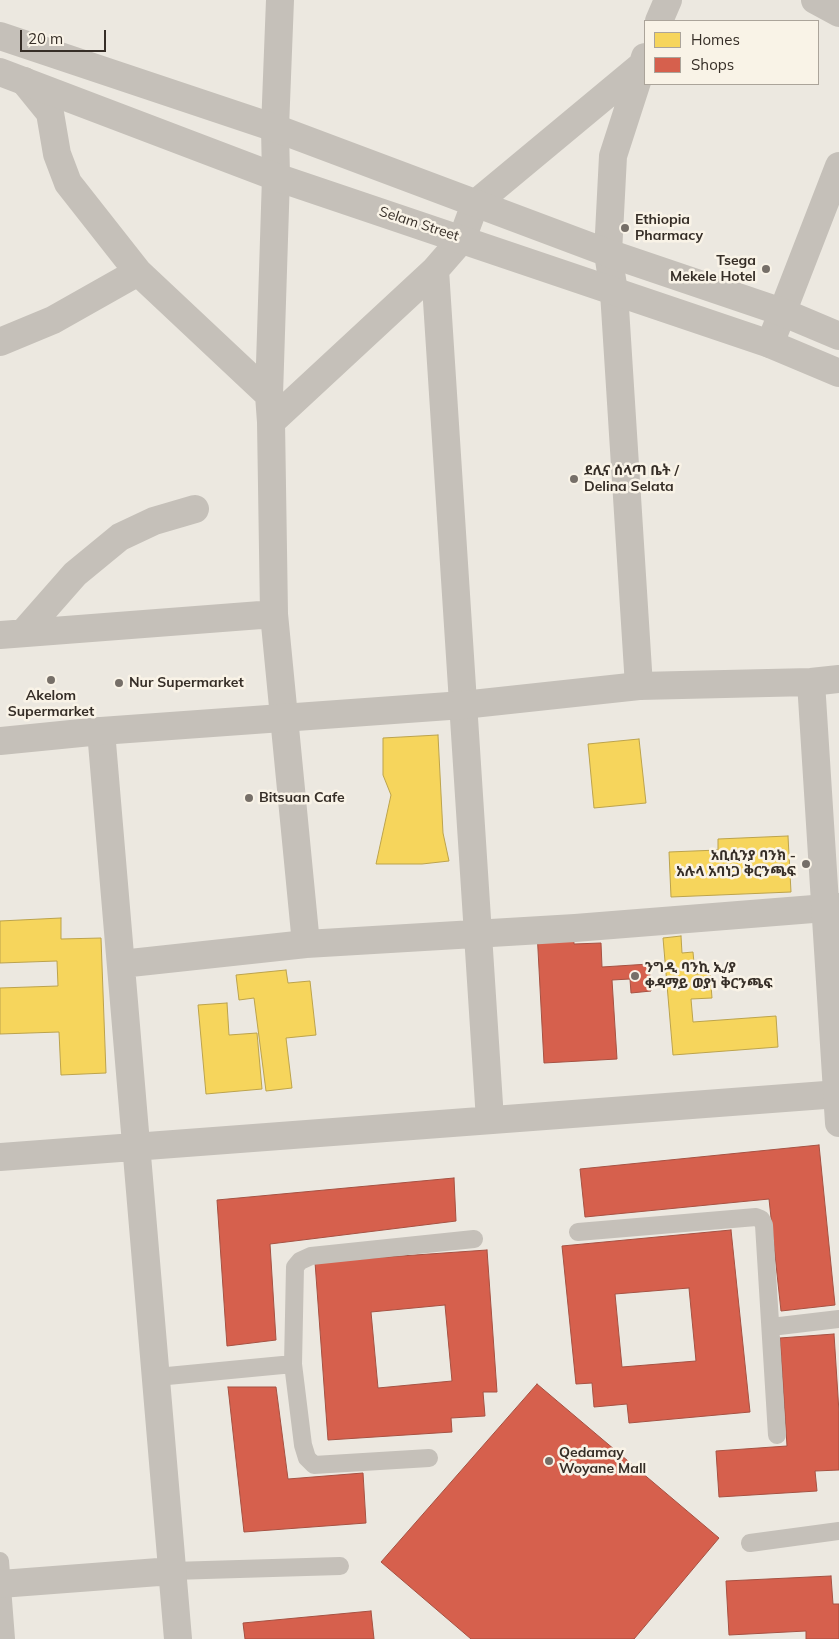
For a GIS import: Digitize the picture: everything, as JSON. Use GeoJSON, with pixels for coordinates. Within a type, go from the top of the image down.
{"type":"FeatureCollection","features":[{"type":"Feature","properties":{"kind":"street"},"geometry":{"type":"LineString","coordinates":[[280,0],[275,128],[276,177],[270,408],[274,614],[306,944]]}},
{"type":"Feature","properties":{"kind":"street"},"geometry":{"type":"LineString","coordinates":[[659,20],[668,0]]}},
{"type":"Feature","properties":{"kind":"street"},"geometry":{"type":"LineString","coordinates":[[815,0],[839,13]]}},
{"type":"Feature","properties":{"kind":"street"},"geometry":{"type":"LineString","coordinates":[[0,36],[275,128],[608,253],[782,312],[839,336]]}},
{"type":"Feature","properties":{"kind":"street"},"geometry":{"type":"LineString","coordinates":[[270,408],[435,270],[462,239],[475,204],[643,62]]}},
{"type":"Feature","properties":{"kind":"street"},"geometry":{"type":"LineString","coordinates":[[638,686],[614,292],[608,253],[612,156],[643,62]]}},
{"type":"Feature","properties":{"kind":"street"},"geometry":{"type":"LineString","coordinates":[[12,77],[50,113],[58,154],[68,183],[138,272],[270,408]]}},
{"type":"Feature","properties":{"kind":"street","name":"Selam Street"},"geometry":{"type":"LineString","coordinates":[[12,77],[276,177],[770,344],[839,373]]}},
{"type":"Feature","properties":{"kind":"street"},"geometry":{"type":"LineString","coordinates":[[770,344],[839,166]]}},
{"type":"Feature","properties":{"kind":"street"},"geometry":{"type":"LineString","coordinates":[[435,270],[490,1120]]}},
{"type":"Feature","properties":{"kind":"street"},"geometry":{"type":"LineString","coordinates":[[0,342],[53,320],[138,272]]}},
{"type":"Feature","properties":{"kind":"street"},"geometry":{"type":"LineString","coordinates":[[12,633],[75,574],[120,537],[154,521],[195,510]]}},
{"type":"Feature","properties":{"kind":"street"},"geometry":{"type":"LineString","coordinates":[[12,633],[274,614]]}},
{"type":"Feature","properties":{"kind":"street"},"geometry":{"type":"LineString","coordinates":[[0,741],[101,731],[463,705],[638,686],[810,682],[839,679]]}},
{"type":"Feature","properties":{"kind":"street"},"geometry":{"type":"LineString","coordinates":[[810,682],[832,908],[839,1124]]}},
{"type":"Feature","properties":{"kind":"street"},"geometry":{"type":"LineString","coordinates":[[101,731],[178,1639]]}},
{"type":"Feature","properties":{"kind":"street"},"geometry":{"type":"LineString","coordinates":[[121,964],[306,944],[478,934],[832,908]]}},
{"type":"Feature","properties":{"kind":"street"},"geometry":{"type":"LineString","coordinates":[[0,1157],[838,1094]]}},
{"type":"Feature","properties":{"kind":"street"},"geometry":{"type":"LineString","coordinates":[[1,1576],[172,1571]]}},
{"type":"Feature","properties":{"kind":"lane"},"geometry":{"type":"LineString","coordinates":[[578,1232],[756,1217],[761,1219],[764,1225],[777,1435]]}},
{"type":"Feature","properties":{"kind":"lane"},"geometry":{"type":"LineString","coordinates":[[429,1458],[314,1465],[307,1458],[303,1445],[293,1364],[296,1267],[300,1261],[311,1256],[474,1239]]}},
{"type":"Feature","properties":{"kind":"lane"},"geometry":{"type":"LineString","coordinates":[[771,1327],[839,1319]]}},
{"type":"Feature","properties":{"kind":"lane"},"geometry":{"type":"LineString","coordinates":[[157,1377],[293,1364]]}},
{"type":"Feature","properties":{"kind":"lane"},"geometry":{"type":"LineString","coordinates":[[750,1543],[839,1531]]}},
{"type":"Feature","properties":{"kind":"lane"},"geometry":{"type":"LineString","coordinates":[[172,1571],[340,1566]]}},
{"type":"Feature","properties":{"kind":"lane"},"geometry":{"type":"LineString","coordinates":[[1,1576],[6,1639]]}},
{"type":"Feature","properties":{"kind":"building: Homes"},"geometry":{"type":"Polygon","coordinates":[[[438,735],[443,833],[449,861],[422,864],[376,864],[391,795],[383,775],[383,738],[438,735]]]}},
{"type":"Feature","properties":{"kind":"building: Homes"},"geometry":{"type":"Polygon","coordinates":[[[639,739],[646,803],[594,808],[588,744],[639,739]]]}},
{"type":"Feature","properties":{"kind":"building: Homes"},"geometry":{"type":"Polygon","coordinates":[[[788,836],[791,892],[671,897],[669,852],[718,850],[718,839],[788,836]]]}},
{"type":"Feature","properties":{"kind":"building: Homes"},"geometry":{"type":"Polygon","coordinates":[[[61,918],[61,939],[101,938],[106,1073],[61,1075],[59,1032],[0,1034],[0,988],[58,986],[57,961],[0,963],[0,921],[61,918]]]}},
{"type":"Feature","properties":{"kind":"building: Homes"},"geometry":{"type":"Polygon","coordinates":[[[681,936],[682,953],[693,952],[695,974],[710,973],[712,998],[691,999],[693,1022],[776,1016],[778,1047],[673,1055],[663,938],[681,936]]]}},
{"type":"Feature","properties":{"kind":"building: Homes"},"geometry":{"type":"Polygon","coordinates":[[[286,970],[288,983],[310,981],[316,1035],[286,1038],[292,1088],[266,1091],[254,998],[239,1000],[236,975],[286,970]]]}},
{"type":"Feature","properties":{"kind":"building: Homes"},"geometry":{"type":"Polygon","coordinates":[[[227,1003],[229,1035],[257,1033],[262,1089],[206,1094],[198,1005],[227,1003]]]}},
{"type":"Feature","properties":{"kind":"building: Shops"},"geometry":{"type":"Polygon","coordinates":[[[573,929],[574,944],[601,943],[602,967],[649,964],[651,991],[631,993],[630,979],[612,980],[617,1059],[544,1063],[537,931],[573,929]]]}},
{"type":"Feature","properties":{"kind":"building: Shops"},"geometry":{"type":"Polygon","coordinates":[[[819,1145],[835,1305],[781,1311],[769,1199],[585,1217],[580,1169],[819,1145]]]}},
{"type":"Feature","properties":{"kind":"building: Shops"},"geometry":{"type":"Polygon","coordinates":[[[454,1178],[456,1221],[270,1244],[276,1340],[227,1346],[217,1200],[454,1178]]]}},
{"type":"Feature","properties":{"kind":"building: Shops","name":"Qedamay Woyane Mall"},"geometry":{"type":"Polygon","coordinates":[[[731,1230],[750,1412],[629,1423],[627,1404],[594,1407],[592,1383],[576,1384],[562,1246],[731,1230]],[[689,1288],[615,1294],[622,1367],[696,1361],[689,1288]]]}},
{"type":"Feature","properties":{"kind":"building: Shops"},"geometry":{"type":"Polygon","coordinates":[[[487,1250],[497,1392],[483,1392],[485,1416],[451,1418],[452,1432],[328,1440],[315,1262],[487,1250]],[[445,1305],[371,1312],[378,1388],[452,1381],[445,1305]]]}},
{"type":"Feature","properties":{"kind":"building: Shops"},"geometry":{"type":"Polygon","coordinates":[[[834,1334],[839,1412],[839,1470],[815,1471],[817,1491],[719,1497],[716,1451],[787,1446],[780,1338],[834,1334]]]}},
{"type":"Feature","properties":{"kind":"building: Shops","name":"Qedamay Woyane Mall"},"geometry":{"type":"Polygon","coordinates":[[[537,1384],[719,1538],[634,1639],[471,1639],[381,1562],[537,1384]]]}},
{"type":"Feature","properties":{"kind":"building: Shops"},"geometry":{"type":"Polygon","coordinates":[[[228,1387],[276,1387],[288,1479],[363,1473],[366,1523],[244,1532],[228,1387]]]}},
{"type":"Feature","properties":{"kind":"building: Shops"},"geometry":{"type":"Polygon","coordinates":[[[831,1576],[833,1604],[839,1604],[839,1639],[806,1639],[806,1631],[729,1635],[726,1581],[831,1576]]]}},
{"type":"Feature","properties":{"kind":"building: Shops"},"geometry":{"type":"Polygon","coordinates":[[[371,1611],[374,1639],[245,1639],[243,1623],[371,1611]]]}},
{"type":"Feature","properties":{"kind":"place","name":"Ethiopia Pharmacy"},"geometry":{"type":"Point","coordinates":[625,228]}},
{"type":"Feature","properties":{"kind":"place","name":"Tsega Mekele Hotel"},"geometry":{"type":"Point","coordinates":[766,269]}},
{"type":"Feature","properties":{"kind":"place","name":"ደሊና ሰላጣ ቤት / Delina Selata"},"geometry":{"type":"Point","coordinates":[574,479]}},
{"type":"Feature","properties":{"kind":"place","name":"Akelom Supermarket"},"geometry":{"type":"Point","coordinates":[51,680]}},
{"type":"Feature","properties":{"kind":"place","name":"Nur Supermarket"},"geometry":{"type":"Point","coordinates":[119,683]}},
{"type":"Feature","properties":{"kind":"place","name":"Bitsuan Cafe"},"geometry":{"type":"Point","coordinates":[249,798]}},
{"type":"Feature","properties":{"kind":"place","name":"አቢሲንያ ባንክ - አሉላ አባነጋ ቅርንጫፍ"},"geometry":{"type":"Point","coordinates":[806,864]}},
{"type":"Feature","properties":{"kind":"place","name":"ንግዲ ባንኪ ኢ/ያ ቀዳማይ ወያነ ቅርንጫፍ"},"geometry":{"type":"Point","coordinates":[635,976]}},
{"type":"Feature","properties":{"kind":"place","name":"Qedamay Woyane Mall"},"geometry":{"type":"Point","coordinates":[549,1461]}}]}
